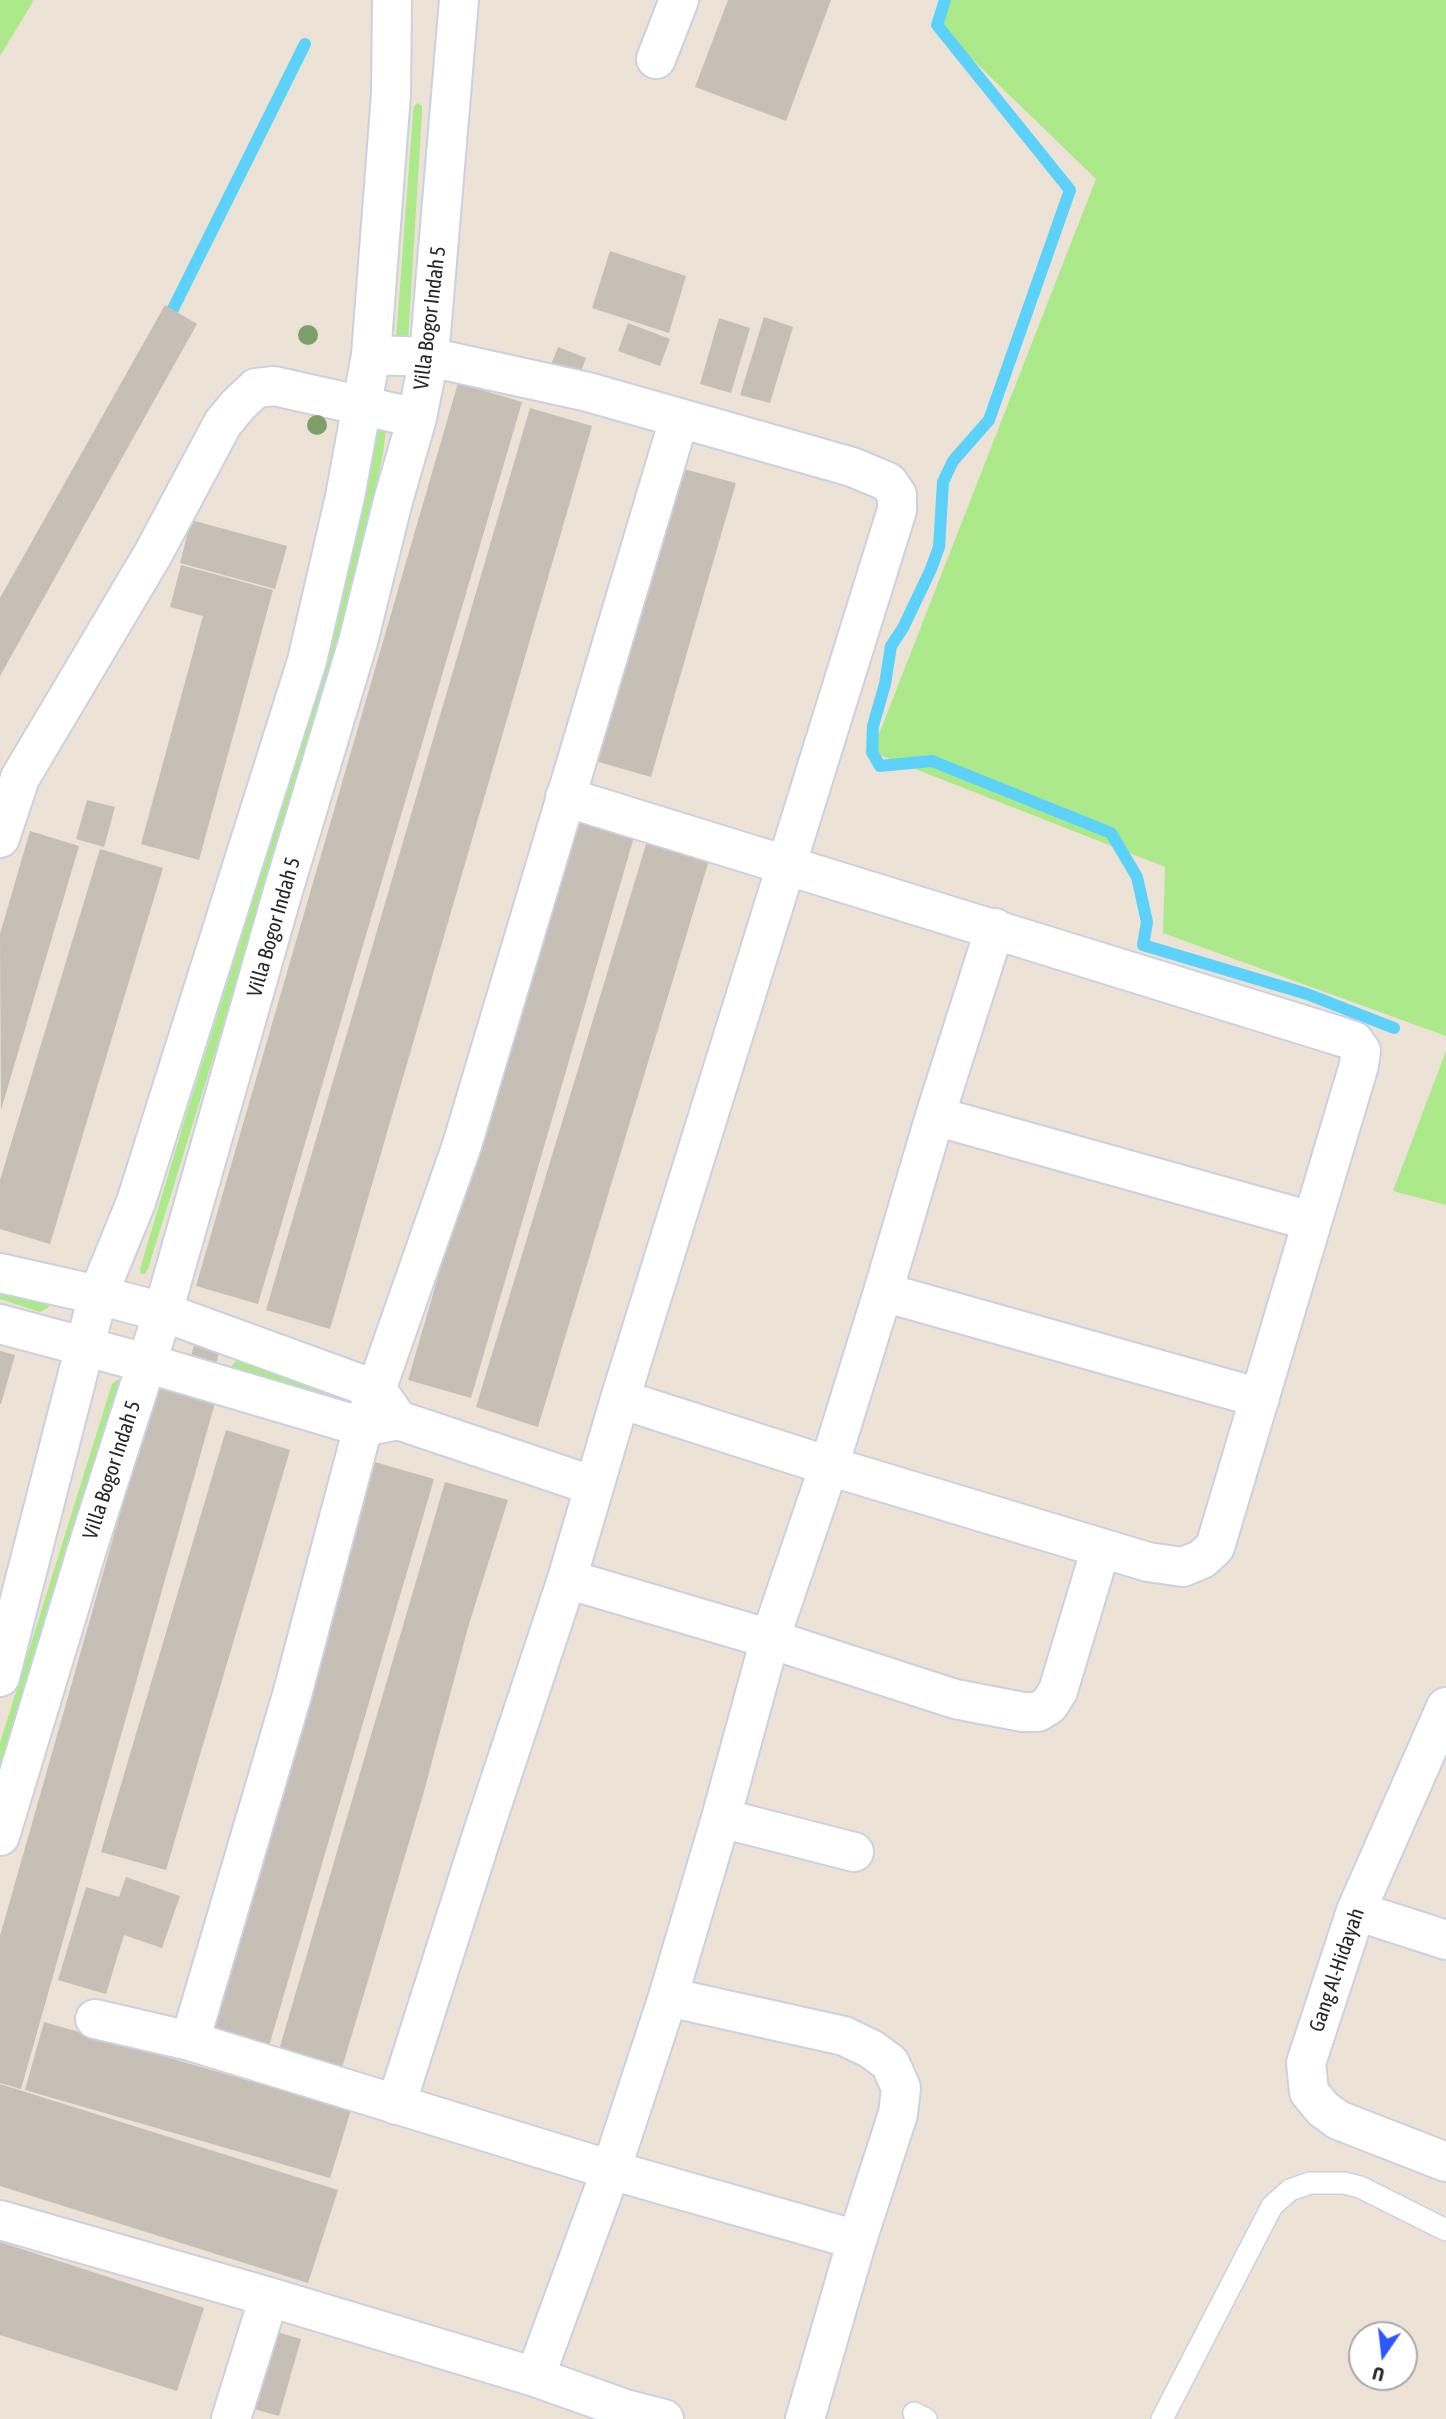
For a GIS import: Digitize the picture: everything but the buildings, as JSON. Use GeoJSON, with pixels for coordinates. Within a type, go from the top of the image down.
{"type":"FeatureCollection","features":[{"type":"Feature","properties":{"kind":"street"},"geometry":{"type":"LineString","coordinates":[[0,1677],[98,1295],[136,1202],[307,661],[345,497],[371,355],[391,94],[392,0]]}},
{"type":"Feature","properties":{"kind":"street","name":"Villa Bogor Indah 5"},"geometry":{"type":"LineString","coordinates":[[0,1836],[163,1312],[283,891],[358,642],[417,418],[429,357],[459,0]]}},
{"type":"Feature","properties":{"kind":"street"},"geometry":{"type":"LineString","coordinates":[[656,59],[680,0]]}},
{"type":"Feature","properties":{"kind":"street"},"geometry":{"type":"LineString","coordinates":[[391,94],[452,88]]}},
{"type":"Feature","properties":{"kind":"street"},"geometry":{"type":"LineString","coordinates":[[371,355],[429,357],[588,392],[852,467],[888,482],[897,495],[897,510],[620,1399],[567,1579],[396,2105]]}},
{"type":"Feature","properties":{"kind":"street"},"geometry":{"type":"LineString","coordinates":[[0,838],[20,778],[153,554],[223,423],[238,405],[256,387],[274,386],[417,418]]}},
{"type":"Feature","properties":{"kind":"street"},"geometry":{"type":"LineString","coordinates":[[190,2041],[292,1695],[679,419]]}},
{"type":"Feature","properties":{"kind":"street"},"geometry":{"type":"LineString","coordinates":[[565,797],[1354,1041],[1361,1051],[1215,1547],[1202,1559],[1183,1567],[1148,1562],[829,1466],[620,1399]]}},
{"type":"Feature","properties":{"kind":"street"},"geometry":{"type":"LineString","coordinates":[[535,2377],[611,2170],[668,1997],[770,1639],[829,1466],[995,928]]}},
{"type":"Feature","properties":{"kind":"street"},"geometry":{"type":"LineString","coordinates":[[935,1116],[1311,1221]]}},
{"type":"Feature","properties":{"kind":"street"},"geometry":{"type":"LineString","coordinates":[[0,1273],[163,1312],[379,1412],[594,1486]]}},
{"type":"Feature","properties":{"kind":"street"},"geometry":{"type":"LineString","coordinates":[[883,1292],[1260,1398]]}},
{"type":"Feature","properties":{"kind":"street"},"geometry":{"type":"LineString","coordinates":[[0,1324],[146,1363],[379,1412]]}},
{"type":"Feature","properties":{"kind":"street"},"geometry":{"type":"LineString","coordinates":[[567,1579],[770,1639],[955,1699],[1023,1712],[1038,1712],[1049,1705],[1058,1691],[1101,1548]]}},
{"type":"Feature","properties":{"kind":"street","name":"Gang Al-Hidayah"},"geometry":{"type":"LineString","coordinates":[[1446,1707],[1356,1911],[1306,2063],[1309,2092],[1323,2109],[1338,2120],[1446,2162]]}},
{"type":"Feature","properties":{"kind":"street"},"geometry":{"type":"LineString","coordinates":[[721,1818],[854,1852]]}},
{"type":"Feature","properties":{"kind":"street"},"geometry":{"type":"LineString","coordinates":[[1356,1911],[1446,1940]]}},
{"type":"Feature","properties":{"kind":"street"},"geometry":{"type":"LineString","coordinates":[[668,1997],[844,2036],[871,2049],[890,2063],[901,2088],[898,2114],[857,2240],[805,2419]]}},
{"type":"Feature","properties":{"kind":"street"},"geometry":{"type":"LineString","coordinates":[[94,2019],[190,2041],[611,2170],[857,2240]]}},
{"type":"Feature","properties":{"kind":"street"},"geometry":{"type":"LineString","coordinates":[[0,2220],[269,2297],[664,2419]]}},
{"type":"Feature","properties":{"kind":"street"},"geometry":{"type":"LineString","coordinates":[[230,2419],[269,2297]]}},
{"type":"Feature","properties":{"kind":"lane"},"geometry":{"type":"LineString","coordinates":[[1162,2419],[1272,2206],[1290,2190],[1310,2183],[1344,2183],[1360,2187],[1446,2230]]}},
{"type":"Feature","properties":{"kind":"green space"},"geometry":{"type":"Polygon","coordinates":[[[0,0],[34,0],[0,56],[0,0]]]}},
{"type":"Feature","properties":{"kind":"green space"},"geometry":{"type":"Polygon","coordinates":[[[948,0],[1446,0],[1446,1036],[1163,933],[1165,867],[872,752],[1096,179],[937,25],[948,0]]]}},
{"type":"Feature","properties":{"kind":"green space"},"geometry":{"type":"Polygon","coordinates":[[[418,103],[422,106],[422,112],[408,340],[396,340],[413,113],[414,106],[418,103]]]}},
{"type":"Feature","properties":{"kind":"green space"},"geometry":{"type":"Polygon","coordinates":[[[383,421],[386,429],[383,454],[344,634],[148,1269],[145,1274],[141,1274],[140,1269],[187,1112],[318,693],[354,546],[378,429],[383,421]]]}},
{"type":"Feature","properties":{"kind":"green space"},"geometry":{"type":"Polygon","coordinates":[[[1446,1051],[1446,1205],[1393,1191],[1446,1051]]]}},
{"type":"Feature","properties":{"kind":"green space"},"geometry":{"type":"Polygon","coordinates":[[[0,1283],[48,1297],[49,1307],[40,1312],[0,1299],[0,1283]]]}},
{"type":"Feature","properties":{"kind":"green space"},"geometry":{"type":"Polygon","coordinates":[[[236,1361],[323,1388],[325,1399],[235,1375],[231,1367],[236,1361]]]}},
{"type":"Feature","properties":{"kind":"green space"},"geometry":{"type":"Polygon","coordinates":[[[122,1380],[0,1770],[0,1743],[112,1384],[122,1380]]]}},
{"type":"Feature","properties":{"kind":"waterway"},"geometry":{"type":"LineString","coordinates":[[945,0],[937,25],[1070,190],[989,420],[953,461],[943,482],[939,547],[903,628],[891,646],[885,684],[873,726],[872,752],[880,766],[932,761],[1111,833],[1137,877],[1147,922],[1143,945],[1307,994],[1394,1028]]}},
{"type":"Feature","properties":{"kind":"waterway"},"geometry":{"type":"LineString","coordinates":[[166,323],[305,44]]}}]}
